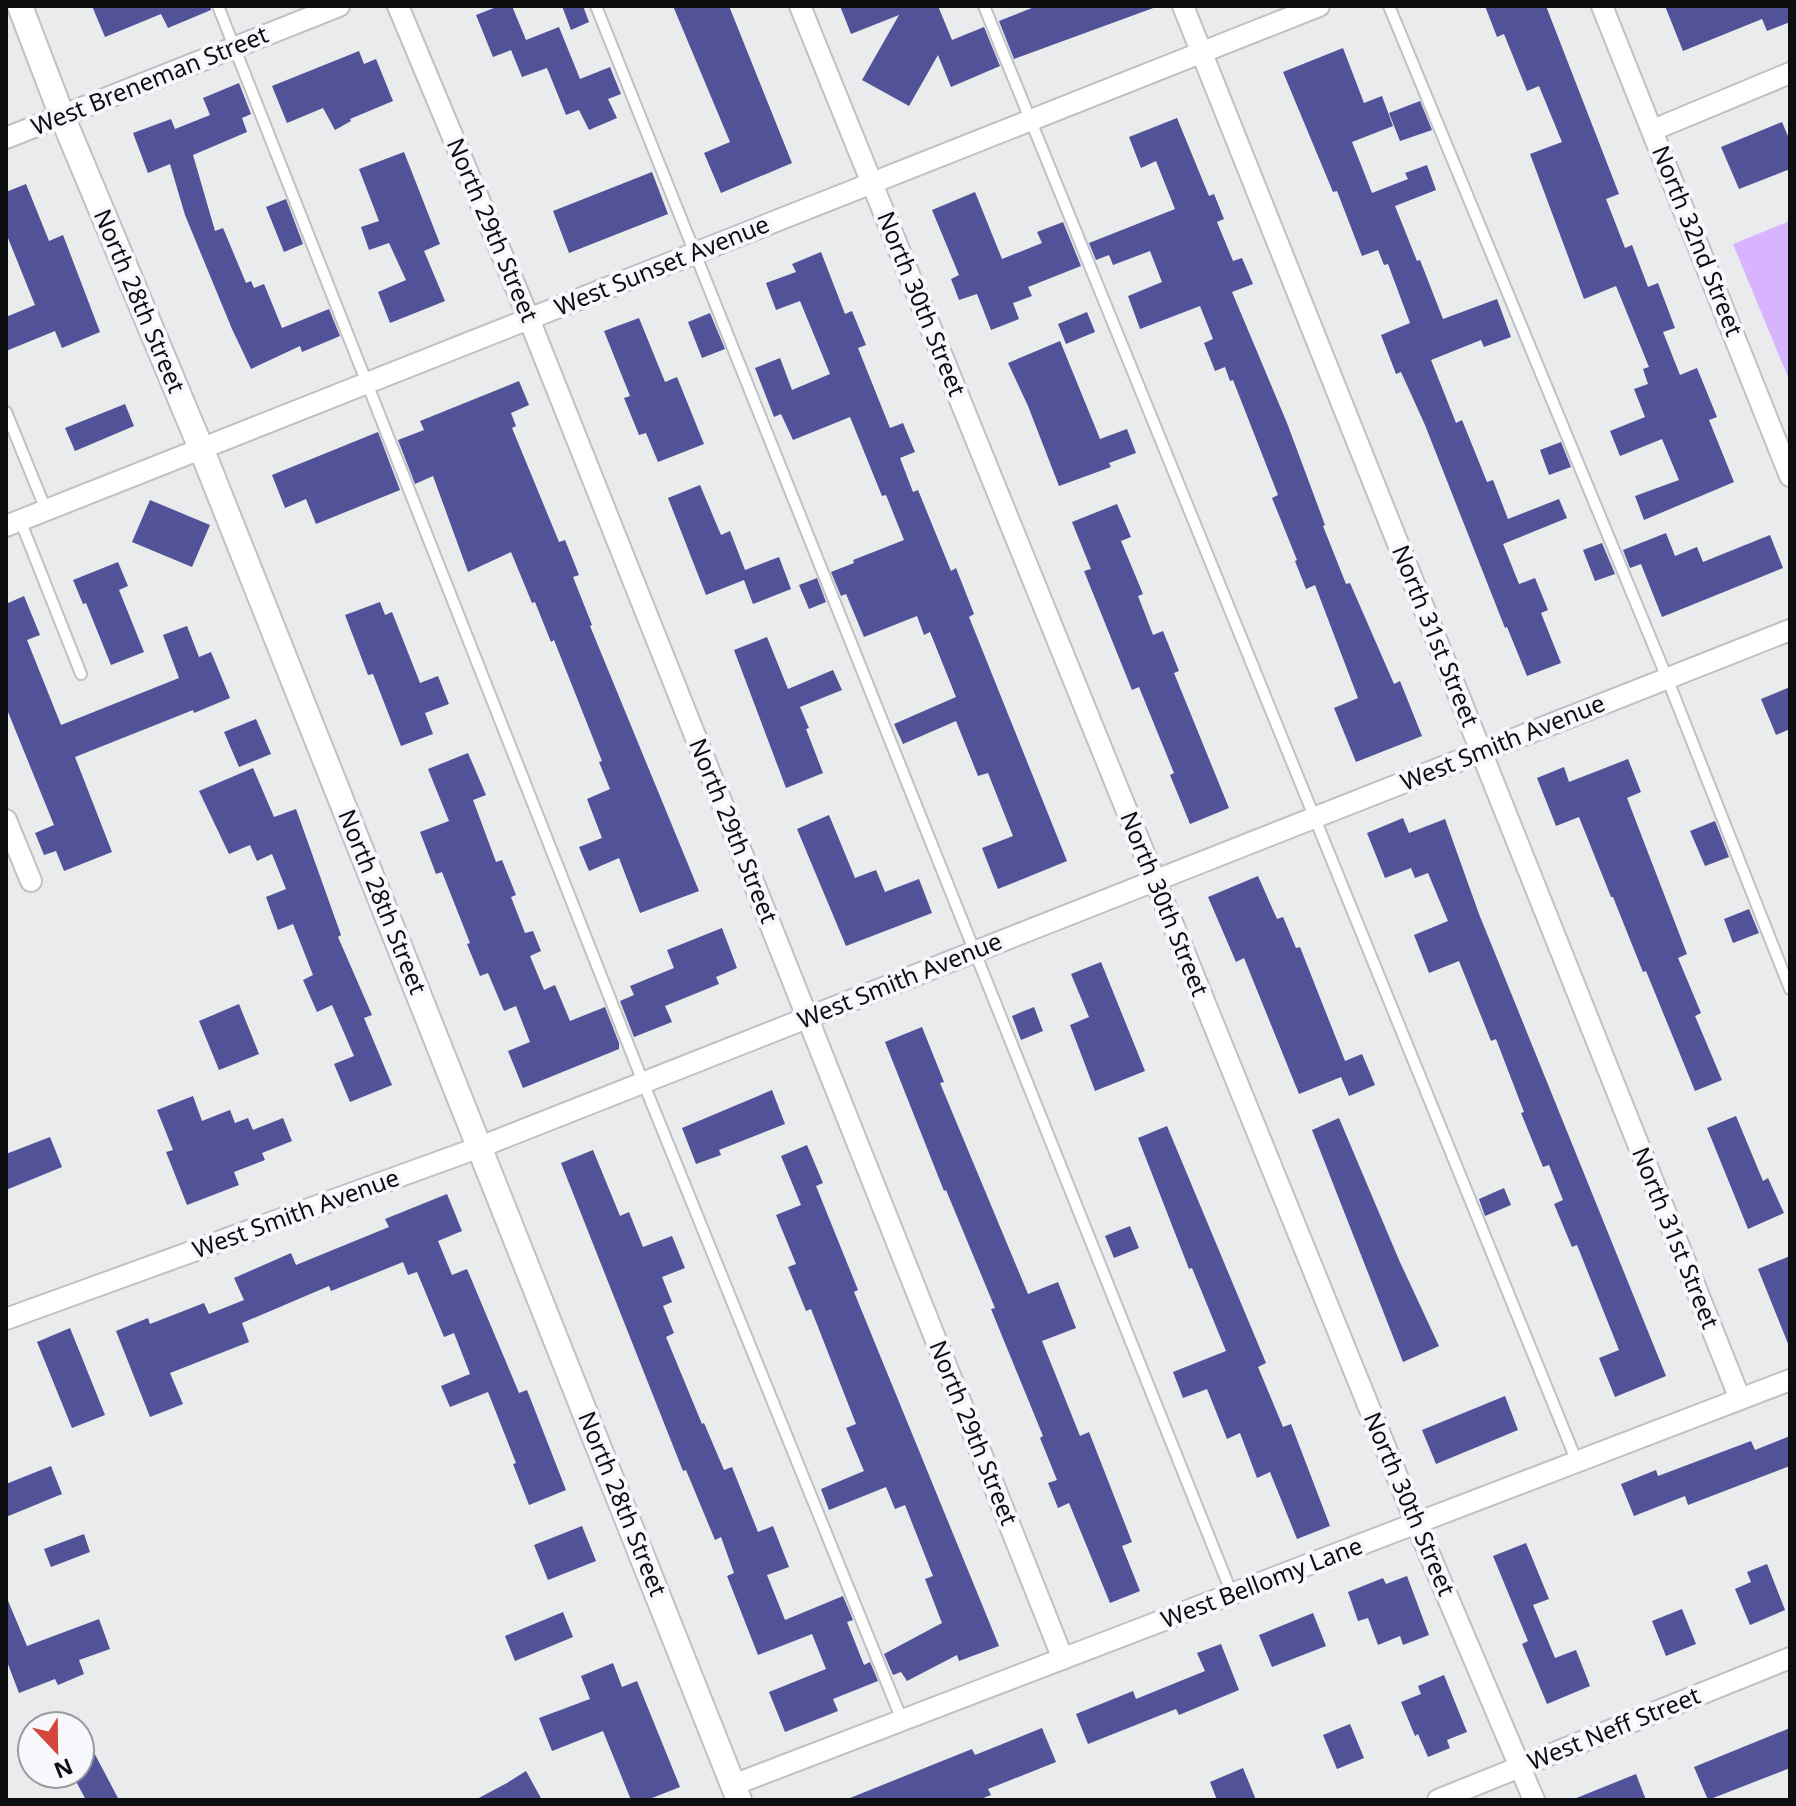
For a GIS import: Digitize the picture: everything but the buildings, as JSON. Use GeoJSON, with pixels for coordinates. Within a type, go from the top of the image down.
{"type":"FeatureCollection","features":[{"type":"Feature","properties":{"kind":"street","name":"North 28th Street"},"geometry":{"type":"LineString","coordinates":[[20,6],[62,116],[201,448],[736,1793]]}},
{"type":"Feature","properties":{"kind":"street","name":"West Breneman Street"},"geometry":{"type":"LineString","coordinates":[[6,138],[339,6]]}},
{"type":"Feature","properties":{"kind":"street","name":"North 29th Street"},"geometry":{"type":"LineString","coordinates":[[398,6],[529,319],[1063,1659]]}},
{"type":"Feature","properties":{"kind":"street","name":"North 30th Street"},"geometry":{"type":"LineString","coordinates":[[800,6],[1416,1523],[1534,1800]]}},
{"type":"Feature","properties":{"kind":"street","name":"North 31st Street"},"geometry":{"type":"LineString","coordinates":[[1183,6],[1740,1399]]}},
{"type":"Feature","properties":{"kind":"street","name":"West Sunset Avenue"},"geometry":{"type":"LineString","coordinates":[[13,523],[1319,6]]}},
{"type":"Feature","properties":{"kind":"street","name":"North 32nd Street"},"geometry":{"type":"LineString","coordinates":[[1602,6],[1790,476]]}},
{"type":"Feature","properties":{"kind":"street"},"geometry":{"type":"LineString","coordinates":[[1653,130],[1790,73]]}},
{"type":"Feature","properties":{"kind":"street","name":"West Smith Avenue"},"geometry":{"type":"LineString","coordinates":[[6,1319],[480,1147],[1790,630]]}},
{"type":"Feature","properties":{"kind":"street"},"geometry":{"type":"LineString","coordinates":[[6,820],[31,881]]}},
{"type":"Feature","properties":{"kind":"street","name":"West Bellomy Lane"},"geometry":{"type":"LineString","coordinates":[[736,1793],[902,1720],[1790,1380]]}},
{"type":"Feature","properties":{"kind":"street","name":"West Neff Street"},"geometry":{"type":"LineString","coordinates":[[1438,1800],[1790,1658]]}},
{"type":"Feature","properties":{"kind":"lane"},"geometry":{"type":"LineString","coordinates":[[218,6],[643,1082],[902,1720]]}},
{"type":"Feature","properties":{"kind":"lane"},"geometry":{"type":"LineString","coordinates":[[596,6],[1232,1594]]}},
{"type":"Feature","properties":{"kind":"lane"},"geometry":{"type":"LineString","coordinates":[[984,6],[1577,1462]]}},
{"type":"Feature","properties":{"kind":"lane"},"geometry":{"type":"LineString","coordinates":[[1389,6],[1667,678],[1790,989]]}},
{"type":"Feature","properties":{"kind":"lane"},"geometry":{"type":"LineString","coordinates":[[6,412],[46,510]]}},
{"type":"Feature","properties":{"kind":"lane"},"geometry":{"type":"LineString","coordinates":[[13,523],[81,674]]}},
{"type":"Feature","properties":{"kind":"shaded area"},"geometry":{"type":"Polygon","coordinates":[[[1790,221],[1790,382],[1733,244],[1790,221]]]}}]}
